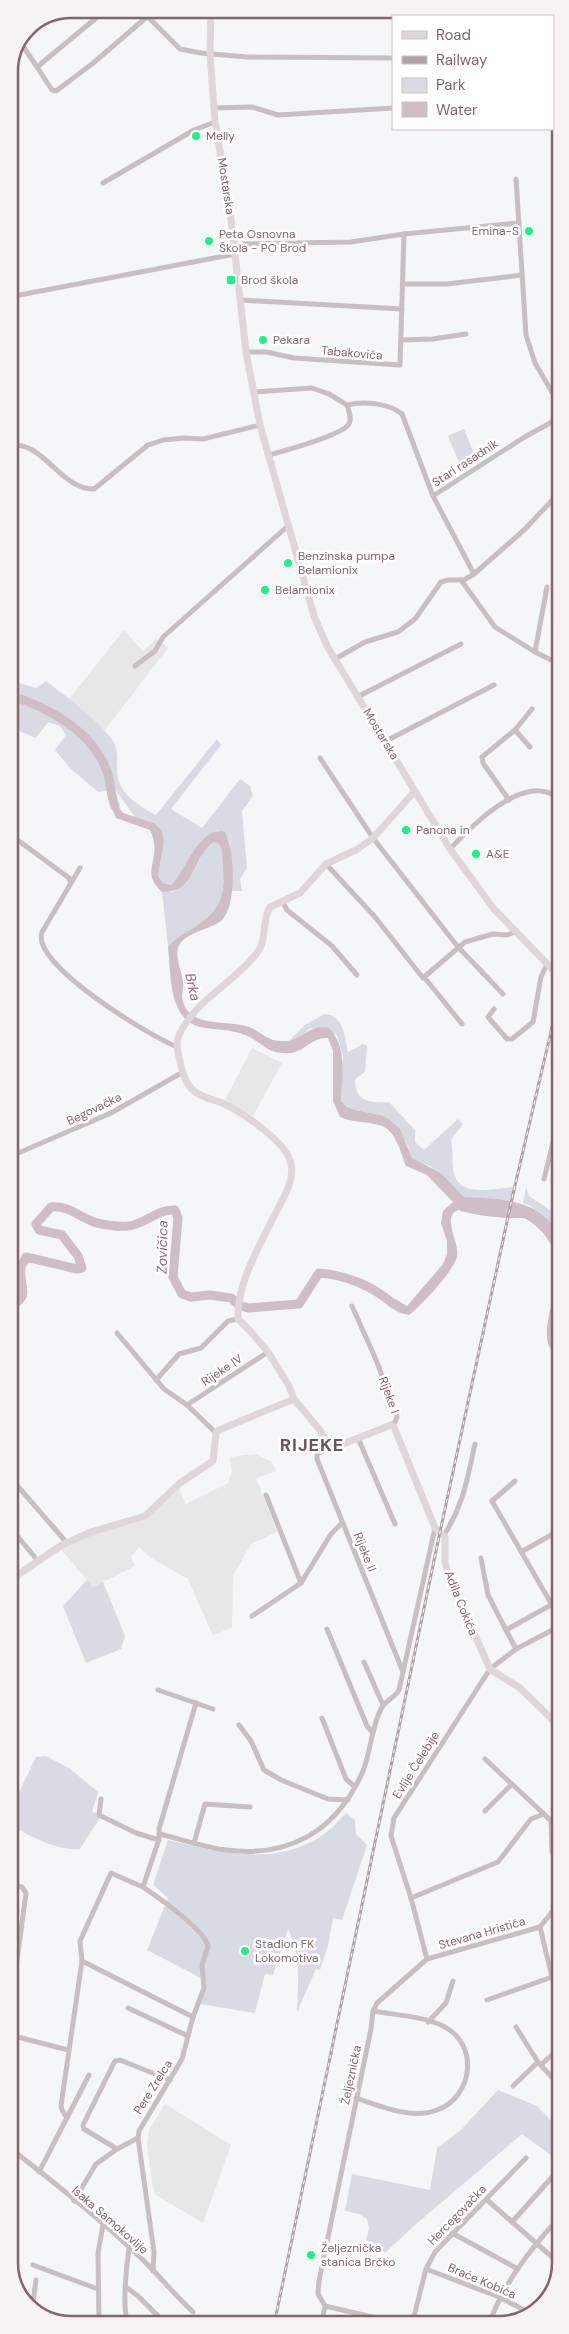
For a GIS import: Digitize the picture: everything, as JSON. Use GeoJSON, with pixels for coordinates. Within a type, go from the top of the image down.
{"type":"FeatureCollection","features":[{"type":"Feature","properties":{"kind":"street"},"geometry":{"type":"LineString","coordinates":[[37,67],[96,18]]}},
{"type":"Feature","properties":{"kind":"street"},"geometry":{"type":"LineString","coordinates":[[23,47],[52,90],[56,91],[92,64],[146,18]]}},
{"type":"Feature","properties":{"kind":"street"},"geometry":{"type":"LineString","coordinates":[[150,18],[180,49],[210,54],[392,58]]}},
{"type":"Feature","properties":{"kind":"street","name":"Mostarska"},"geometry":{"type":"LineString","coordinates":[[211,18],[210,54],[215,122],[234,244],[246,352],[260,425],[314,616],[320,632],[335,659],[450,849],[480,892],[515,932],[552,969]]}},
{"type":"Feature","properties":{"kind":"street"},"geometry":{"type":"LineString","coordinates":[[214,108],[252,107],[278,114],[392,108]]}},
{"type":"Feature","properties":{"kind":"street"},"geometry":{"type":"LineString","coordinates":[[104,183],[194,130],[215,122]]}},
{"type":"Feature","properties":{"kind":"street"},"geometry":{"type":"LineString","coordinates":[[516,179],[527,344],[535,363],[552,392]]}},
{"type":"Feature","properties":{"kind":"street"},"geometry":{"type":"LineString","coordinates":[[234,244],[351,242],[404,234],[519,223]]}},
{"type":"Feature","properties":{"kind":"street","name":"Tabakovića"},"geometry":{"type":"LineString","coordinates":[[246,352],[266,352],[294,358],[396,367],[402,362],[404,234]]}},
{"type":"Feature","properties":{"kind":"street"},"geometry":{"type":"LineString","coordinates":[[18,295],[235,254]]}},
{"type":"Feature","properties":{"kind":"street"},"geometry":{"type":"LineString","coordinates":[[403,284],[447,284],[522,274]]}},
{"type":"Feature","properties":{"kind":"street"},"geometry":{"type":"LineString","coordinates":[[240,300],[402,309]]}},
{"type":"Feature","properties":{"kind":"street"},"geometry":{"type":"LineString","coordinates":[[402,340],[434,339],[466,334]]}},
{"type":"Feature","properties":{"kind":"street"},"geometry":{"type":"LineString","coordinates":[[253,392],[312,388],[329,394],[348,405],[363,403],[391,407],[402,414],[432,496]]}},
{"type":"Feature","properties":{"kind":"street"},"geometry":{"type":"LineString","coordinates":[[269,455],[325,438],[347,427],[350,421],[348,405]]}},
{"type":"Feature","properties":{"kind":"street","name":"Stari rasadnik"},"geometry":{"type":"LineString","coordinates":[[474,574],[432,496],[523,438],[552,422]]}},
{"type":"Feature","properties":{"kind":"street"},"geometry":{"type":"LineString","coordinates":[[18,444],[31,448],[72,482],[86,489],[94,489],[148,445],[163,440],[203,439],[260,425]]}},
{"type":"Feature","properties":{"kind":"street"},"geometry":{"type":"LineString","coordinates":[[335,659],[365,642],[398,632],[414,619],[441,582],[461,580],[474,574],[524,530],[552,500]]}},
{"type":"Feature","properties":{"kind":"street"},"geometry":{"type":"LineString","coordinates":[[135,666],[155,651],[163,637],[289,524]]}},
{"type":"Feature","properties":{"kind":"street"},"geometry":{"type":"LineString","coordinates":[[461,580],[495,627],[552,660]]}},
{"type":"Feature","properties":{"kind":"street"},"geometry":{"type":"LineString","coordinates":[[535,652],[547,587]]}},
{"type":"Feature","properties":{"kind":"street"},"geometry":{"type":"LineString","coordinates":[[359,696],[461,644]]}},
{"type":"Feature","properties":{"kind":"street"},"geometry":{"type":"LineString","coordinates":[[386,741],[494,685]]}},
{"type":"Feature","properties":{"kind":"street"},"geometry":{"type":"LineString","coordinates":[[509,800],[482,760],[484,754],[515,730],[532,709]]}},
{"type":"Feature","properties":{"kind":"street"},"geometry":{"type":"LineString","coordinates":[[515,730],[530,746]]}},
{"type":"Feature","properties":{"kind":"street"},"geometry":{"type":"LineString","coordinates":[[320,758],[373,838],[458,947],[503,994]]}},
{"type":"Feature","properties":{"kind":"street"},"geometry":{"type":"LineString","coordinates":[[450,849],[477,822],[509,800],[536,790],[552,795]]}},
{"type":"Feature","properties":{"kind":"street"},"geometry":{"type":"LineString","coordinates":[[238,1318],[250,1266],[288,1184],[292,1173],[291,1161],[285,1149],[269,1134],[227,1105],[194,1091],[183,1072],[177,1047],[178,1037],[184,1026],[210,996],[236,976],[256,954],[263,942],[268,910],[273,905],[300,893],[326,864],[356,850],[373,838],[415,791]]}},
{"type":"Feature","properties":{"kind":"street"},"geometry":{"type":"LineString","coordinates":[[18,841],[68,878],[71,883]]}},
{"type":"Feature","properties":{"kind":"street"},"geometry":{"type":"LineString","coordinates":[[326,864],[359,898],[419,974],[424,977],[462,1024]]}},
{"type":"Feature","properties":{"kind":"street"},"geometry":{"type":"LineString","coordinates":[[80,868],[42,932],[44,949],[67,976],[83,989],[177,1047]]}},
{"type":"Feature","properties":{"kind":"street"},"geometry":{"type":"LineString","coordinates":[[282,901],[287,910],[332,946],[357,975]]}},
{"type":"Feature","properties":{"kind":"street"},"geometry":{"type":"LineString","coordinates":[[424,977],[465,942],[492,934],[507,935],[515,932]]}},
{"type":"Feature","properties":{"kind":"street"},"geometry":{"type":"LineString","coordinates":[[494,1009],[488,1017],[507,1039],[512,1039],[530,1025],[533,1022],[542,977],[547,964]]}},
{"type":"Feature","properties":{"kind":"street","name":"Begovačka"},"geometry":{"type":"LineString","coordinates":[[18,1154],[42,1145],[121,1108],[158,1084],[183,1072]]}},
{"type":"Feature","properties":{"kind":"street"},"geometry":{"type":"LineString","coordinates":[[544,1180],[552,1147]]}},
{"type":"Feature","properties":{"kind":"street","name":"Rijeke I"},"geometry":{"type":"LineString","coordinates":[[332,1447],[391,1425],[396,1422],[397,1417],[377,1362],[352,1306]]}},
{"type":"Feature","properties":{"kind":"street"},"geometry":{"type":"LineString","coordinates":[[238,1318],[268,1352],[285,1379],[294,1399],[319,1429],[327,1444],[332,1447]]}},
{"type":"Feature","properties":{"kind":"street"},"geometry":{"type":"LineString","coordinates":[[156,1380],[179,1354],[201,1348],[228,1321],[238,1318]]}},
{"type":"Feature","properties":{"kind":"street"},"geometry":{"type":"LineString","coordinates":[[117,1333],[164,1389],[187,1405],[216,1432]]}},
{"type":"Feature","properties":{"kind":"street","name":"Rijeke IV"},"geometry":{"type":"LineString","coordinates":[[187,1405],[268,1352]]}},
{"type":"Feature","properties":{"kind":"street"},"geometry":{"type":"LineString","coordinates":[[216,1432],[294,1399]]}},
{"type":"Feature","properties":{"kind":"street"},"geometry":{"type":"LineString","coordinates":[[391,1425],[394,1427],[435,1528],[444,1535],[458,1514],[475,1444]]}},
{"type":"Feature","properties":{"kind":"street"},"geometry":{"type":"LineString","coordinates":[[18,1575],[37,1560],[67,1543],[91,1532],[135,1519],[151,1512],[180,1483],[213,1462],[216,1432]]}},
{"type":"Feature","properties":{"kind":"street"},"geometry":{"type":"LineString","coordinates":[[358,1438],[395,1524]]}},
{"type":"Feature","properties":{"kind":"street","name":"Rijeke II"},"geometry":{"type":"LineString","coordinates":[[332,1447],[317,1456],[342,1523],[403,1672]]}},
{"type":"Feature","properties":{"kind":"street"},"geometry":{"type":"LineString","coordinates":[[506,1630],[552,1604],[492,1501],[515,1481]]}},
{"type":"Feature","properties":{"kind":"street"},"geometry":{"type":"LineString","coordinates":[[18,1485],[67,1543]]}},
{"type":"Feature","properties":{"kind":"street"},"geometry":{"type":"LineString","coordinates":[[266,1495],[301,1584]]}},
{"type":"Feature","properties":{"kind":"street"},"geometry":{"type":"LineString","coordinates":[[252,1616],[301,1584],[331,1534],[342,1523]]}},
{"type":"Feature","properties":{"kind":"street"},"geometry":{"type":"LineString","coordinates":[[101,1799],[99,1815],[136,1833],[240,1851],[261,1851],[288,1845],[316,1832],[348,1800],[363,1770],[383,1705],[397,1694],[435,1528]]}},
{"type":"Feature","properties":{"kind":"street","name":"Adila Cokića"},"geometry":{"type":"LineString","coordinates":[[444,1535],[445,1562],[448,1575],[490,1669]]}},
{"type":"Feature","properties":{"kind":"street"},"geometry":{"type":"LineString","coordinates":[[521,1552],[552,1535]]}},
{"type":"Feature","properties":{"kind":"street"},"geometry":{"type":"LineString","coordinates":[[18,1537],[37,1560]]}},
{"type":"Feature","properties":{"kind":"street"},"geometry":{"type":"LineString","coordinates":[[481,1558],[488,1595],[516,1649]]}},
{"type":"Feature","properties":{"kind":"street"},"geometry":{"type":"LineString","coordinates":[[327,1629],[368,1726],[373,1733]]}},
{"type":"Feature","properties":{"kind":"street","name":"Evlije Čelebije"},"geometry":{"type":"LineString","coordinates":[[427,1959],[411,1898],[391,1836],[394,1818],[490,1669],[516,1649],[552,1630]]}},
{"type":"Feature","properties":{"kind":"street"},"geometry":{"type":"LineString","coordinates":[[364,1662],[383,1705]]}},
{"type":"Feature","properties":{"kind":"street"},"geometry":{"type":"LineString","coordinates":[[490,1669],[520,1688],[552,1719]]}},
{"type":"Feature","properties":{"kind":"street"},"geometry":{"type":"LineString","coordinates":[[158,1690],[213,1709]]}},
{"type":"Feature","properties":{"kind":"street"},"geometry":{"type":"LineString","coordinates":[[67,2118],[61,2106],[82,1961],[80,1941],[111,1873],[144,1887],[196,1703]]}},
{"type":"Feature","properties":{"kind":"street"},"geometry":{"type":"LineString","coordinates":[[322,1718],[346,1779],[354,1786]]}},
{"type":"Feature","properties":{"kind":"street"},"geometry":{"type":"LineString","coordinates":[[239,1725],[251,1741],[264,1770],[281,1780],[328,1799],[348,1800]]}},
{"type":"Feature","properties":{"kind":"street"},"geometry":{"type":"LineString","coordinates":[[485,1759],[551,1821],[552,1852]]}},
{"type":"Feature","properties":{"kind":"street"},"geometry":{"type":"LineString","coordinates":[[485,1811],[512,1784]]}},
{"type":"Feature","properties":{"kind":"street"},"geometry":{"type":"LineString","coordinates":[[194,1842],[205,1804],[250,1807]]}},
{"type":"Feature","properties":{"kind":"street"},"geometry":{"type":"LineString","coordinates":[[411,1898],[498,1862],[531,1819],[544,1814]]}},
{"type":"Feature","properties":{"kind":"street"},"geometry":{"type":"LineString","coordinates":[[18,1886],[26,1891],[18,1956]]}},
{"type":"Feature","properties":{"kind":"street","name":"Pere Zrelca"},"geometry":{"type":"LineString","coordinates":[[138,2138],[142,2124],[182,2059],[192,2017],[204,1988],[202,1965],[208,1950],[208,1944],[170,1906],[144,1887]]}},
{"type":"Feature","properties":{"kind":"street","name":"Stevana Hristića"},"geometry":{"type":"LineString","coordinates":[[427,1959],[540,1926],[552,1912]]}},
{"type":"Feature","properties":{"kind":"street"},"geometry":{"type":"LineString","coordinates":[[18,1926],[22,1927]]}},
{"type":"Feature","properties":{"kind":"street"},"geometry":{"type":"LineString","coordinates":[[487,2000],[552,1977],[540,1926]]}},
{"type":"Feature","properties":{"kind":"street"},"geometry":{"type":"LineString","coordinates":[[356,2098],[395,2110],[422,2113],[437,2111],[454,2101],[464,2088],[468,2075],[465,2050],[457,2037],[444,2026],[373,2010],[377,2003],[427,1959]]}},
{"type":"Feature","properties":{"kind":"street"},"geometry":{"type":"LineString","coordinates":[[82,1961],[192,2017]]}},
{"type":"Feature","properties":{"kind":"street"},"geometry":{"type":"LineString","coordinates":[[428,2022],[446,2002],[453,1981]]}},
{"type":"Feature","properties":{"kind":"street"},"geometry":{"type":"LineString","coordinates":[[128,2008],[188,2036]]}},
{"type":"Feature","properties":{"kind":"street","name":"Željeznička"},"geometry":{"type":"LineString","coordinates":[[325,2306],[318,2294],[318,2288],[371,2029],[373,2010]]}},
{"type":"Feature","properties":{"kind":"street"},"geometry":{"type":"LineString","coordinates":[[516,2027],[540,2063],[552,2077]]}},
{"type":"Feature","properties":{"kind":"street"},"geometry":{"type":"LineString","coordinates":[[18,2037],[68,2050]]}},
{"type":"Feature","properties":{"kind":"street"},"geometry":{"type":"LineString","coordinates":[[513,2086],[552,2053]]}},
{"type":"Feature","properties":{"kind":"street"},"geometry":{"type":"LineString","coordinates":[[117,2148],[83,2126],[115,2061],[120,2060],[170,2080]]}},
{"type":"Feature","properties":{"kind":"street"},"geometry":{"type":"LineString","coordinates":[[40,2172],[89,2075]]}},
{"type":"Feature","properties":{"kind":"street"},"geometry":{"type":"LineString","coordinates":[[74,2201],[96,2164],[117,2148],[138,2138],[154,2252],[153,2271]]}},
{"type":"Feature","properties":{"kind":"street","name":"Isaka Samokovlije"},"geometry":{"type":"LineString","coordinates":[[18,2154],[129,2249],[193,2312]]}},
{"type":"Feature","properties":{"kind":"street","name":"Hercegovačka"},"geometry":{"type":"LineString","coordinates":[[414,2316],[426,2269],[435,2252],[526,2158]]}},
{"type":"Feature","properties":{"kind":"street"},"geometry":{"type":"LineString","coordinates":[[513,2221],[552,2177]]}},
{"type":"Feature","properties":{"kind":"street"},"geometry":{"type":"LineString","coordinates":[[486,2200],[513,2221],[535,2244],[552,2257]]}},
{"type":"Feature","properties":{"kind":"street"},"geometry":{"type":"LineString","coordinates":[[99,2316],[98,2253],[103,2226]]}},
{"type":"Feature","properties":{"kind":"street"},"geometry":{"type":"LineString","coordinates":[[492,2316],[499,2297],[535,2244],[552,2226]]}},
{"type":"Feature","properties":{"kind":"street"},"geometry":{"type":"LineString","coordinates":[[452,2233],[518,2269]]}},
{"type":"Feature","properties":{"kind":"street"},"geometry":{"type":"LineString","coordinates":[[128,2316],[126,2266],[129,2249]]}},
{"type":"Feature","properties":{"kind":"street"},"geometry":{"type":"LineString","coordinates":[[33,2265],[98,2290]]}},
{"type":"Feature","properties":{"kind":"street","name":"Braće Kobića"},"geometry":{"type":"LineString","coordinates":[[426,2269],[499,2297],[524,2310]]}},
{"type":"Feature","properties":{"kind":"street"},"geometry":{"type":"LineString","coordinates":[[33,2300],[36,2280]]}},
{"type":"Feature","properties":{"kind":"street"},"geometry":{"type":"LineString","coordinates":[[126,2287],[158,2316]]}},
{"type":"Feature","properties":{"kind":"street"},"geometry":{"type":"LineString","coordinates":[[323,2316],[325,2306],[369,2316]]}},
{"type":"Feature","properties":{"kind":"shaded area"},"geometry":{"type":"Polygon","coordinates":[[[124,630],[143,651],[156,639],[168,648],[104,731],[69,699],[124,630]]]}},
{"type":"Feature","properties":{"kind":"shaded area"},"geometry":{"type":"Polygon","coordinates":[[[252,1048],[282,1063],[253,1116],[225,1100],[252,1048]]]}},
{"type":"Feature","properties":{"kind":"shaded area"},"geometry":{"type":"Polygon","coordinates":[[[255,1454],[272,1462],[276,1471],[256,1478],[277,1532],[251,1544],[233,1576],[232,1627],[213,1636],[188,1579],[151,1558],[139,1547],[131,1557],[135,1566],[93,1587],[61,1549],[106,1529],[131,1524],[147,1518],[179,1489],[186,1504],[228,1483],[232,1471],[230,1457],[255,1454]]]}},
{"type":"Feature","properties":{"kind":"shaded area"},"geometry":{"type":"Polygon","coordinates":[[[165,2104],[231,2145],[203,2223],[156,2195],[153,2188],[147,2146],[149,2130],[165,2104]]]}},
{"type":"Feature","properties":{"kind":"green space"},"geometry":{"type":"Polygon","coordinates":[[[464,429],[476,459],[460,465],[448,436],[464,429]]]}},
{"type":"Feature","properties":{"kind":"green space"},"geometry":{"type":"Polygon","coordinates":[[[46,681],[104,730],[114,742],[117,754],[118,779],[121,786],[136,803],[156,815],[217,739],[221,745],[171,809],[202,828],[240,779],[250,786],[253,796],[242,811],[247,868],[240,879],[242,891],[231,891],[230,841],[218,830],[171,885],[163,883],[158,877],[164,843],[154,823],[135,817],[115,789],[98,792],[70,768],[55,750],[66,735],[60,726],[48,722],[36,738],[18,731],[18,683],[36,688],[46,681]]]}},
{"type":"Feature","properties":{"kind":"green space"},"geometry":{"type":"Polygon","coordinates":[[[213,841],[218,843],[222,850],[223,891],[220,900],[209,916],[176,939],[168,947],[162,892],[173,892],[192,875],[206,847],[213,841]]]}},
{"type":"Feature","properties":{"kind":"green space"},"geometry":{"type":"Polygon","coordinates":[[[324,1014],[331,1015],[339,1022],[344,1033],[348,1052],[363,1044],[367,1046],[365,1072],[355,1079],[356,1087],[361,1097],[370,1101],[389,1102],[415,1130],[415,1142],[424,1150],[458,1119],[463,1124],[451,1140],[453,1168],[456,1178],[461,1185],[469,1189],[488,1190],[517,1187],[513,1201],[464,1197],[441,1173],[412,1158],[406,1141],[381,1115],[347,1107],[341,1101],[343,1056],[337,1035],[310,1028],[298,1039],[289,1041],[305,1025],[324,1014]]]}},
{"type":"Feature","properties":{"kind":"green space"},"geometry":{"type":"Polygon","coordinates":[[[526,1187],[529,1196],[552,1212],[552,1225],[534,1209],[523,1203],[526,1187]]]}},
{"type":"Feature","properties":{"kind":"green space"},"geometry":{"type":"Polygon","coordinates":[[[87,1580],[93,1587],[103,1582],[125,1636],[121,1649],[86,1663],[63,1606],[87,1580]]]}},
{"type":"Feature","properties":{"kind":"green space"},"geometry":{"type":"Polygon","coordinates":[[[46,1756],[69,1768],[98,1792],[92,1812],[97,1813],[100,1818],[80,1849],[62,1848],[18,1829],[18,1794],[36,1757],[46,1756]]]}},
{"type":"Feature","properties":{"kind":"green space"},"geometry":{"type":"Polygon","coordinates":[[[346,1813],[355,1820],[356,1834],[367,1845],[342,1920],[333,1918],[328,1946],[320,1970],[316,1969],[297,2012],[297,1959],[288,1929],[273,1975],[265,1974],[255,2013],[200,2004],[205,1980],[147,1950],[168,1898],[153,1885],[168,1840],[227,1852],[267,1854],[305,1845],[327,1832],[346,1813]]]}},
{"type":"Feature","properties":{"kind":"green space"},"geometry":{"type":"Polygon","coordinates":[[[498,2090],[537,2106],[552,2122],[552,2156],[522,2134],[416,2224],[385,2253],[379,2248],[365,2244],[369,2228],[367,2219],[359,2214],[345,2211],[352,2174],[430,2190],[437,2148],[460,2131],[498,2090]]]}},
{"type":"Feature","properties":{"kind":"water"},"geometry":{"type":"Polygon","coordinates":[[[111,796],[123,813],[154,823],[162,831],[164,843],[158,876],[163,883],[171,885],[194,850],[208,835],[216,832],[225,832],[231,851],[233,877],[227,913],[217,923],[185,938],[177,952],[183,984],[182,997],[185,1007],[192,1014],[200,1019],[249,1027],[278,1041],[296,1039],[314,1029],[328,1027],[339,1043],[343,1072],[341,1101],[347,1107],[381,1115],[390,1120],[400,1129],[412,1158],[441,1173],[464,1197],[506,1200],[519,1203],[542,1215],[552,1224],[552,1247],[544,1234],[526,1219],[489,1216],[458,1210],[453,1213],[451,1218],[457,1256],[450,1270],[428,1297],[409,1315],[394,1309],[385,1297],[390,1296],[407,1306],[443,1264],[447,1254],[447,1241],[441,1223],[443,1211],[453,1202],[427,1175],[406,1166],[394,1137],[387,1129],[377,1124],[340,1117],[333,1101],[333,1051],[328,1038],[317,1040],[295,1052],[275,1052],[240,1033],[200,1027],[182,1015],[173,994],[168,947],[172,942],[209,916],[216,908],[220,900],[223,882],[222,850],[218,843],[213,842],[206,849],[188,881],[173,891],[162,892],[152,878],[154,840],[150,830],[116,818],[111,807],[111,796]]]}},
{"type":"Feature","properties":{"kind":"water"},"geometry":{"type":"Polygon","coordinates":[[[552,1303],[552,1351],[547,1341],[552,1303]]]}},
{"type":"Feature","properties":{"kind":"waterway","name":"Brka"},"geometry":{"type":"LineString","coordinates":[[18,698],[52,713],[79,732],[90,743],[106,769],[115,806]]}},
{"type":"Feature","properties":{"kind":"waterway","name":"Zovičica"},"geometry":{"type":"LineString","coordinates":[[18,1301],[23,1295],[21,1268],[26,1257],[77,1269],[82,1268],[78,1256],[62,1235],[39,1230],[36,1224],[51,1207],[57,1207],[69,1210],[97,1223],[121,1226],[134,1225],[156,1214],[175,1210],[178,1218],[173,1277],[182,1294],[191,1297],[210,1295],[231,1298],[239,1305],[248,1308],[299,1304],[319,1273],[359,1282],[393,1304]]}},
{"type":"Feature","properties":{"kind":"railway"},"geometry":{"type":"LineString","coordinates":[[276,2316],[440,1532],[513,1194],[552,1027]]}},
{"type":"Feature","properties":{"kind":"place","name":"Melly"},"geometry":{"type":"Point","coordinates":[196,136]}},
{"type":"Feature","properties":{"kind":"place","name":"Emina-S"},"geometry":{"type":"Point","coordinates":[529,231]}},
{"type":"Feature","properties":{"kind":"place","name":"Peta Osnovna Škola - PO Brod"},"geometry":{"type":"Point","coordinates":[209,241]}},
{"type":"Feature","properties":{"kind":"place","name":"Brod škola"},"geometry":{"type":"Point","coordinates":[231,280]}},
{"type":"Feature","properties":{"kind":"place","name":"Pekara"},"geometry":{"type":"Point","coordinates":[263,340]}},
{"type":"Feature","properties":{"kind":"place","name":"Benzinska pumpa Belamionix"},"geometry":{"type":"Point","coordinates":[288,563]}},
{"type":"Feature","properties":{"kind":"place","name":"Belamionix"},"geometry":{"type":"Point","coordinates":[265,590]}},
{"type":"Feature","properties":{"kind":"place","name":"Panona in"},"geometry":{"type":"Point","coordinates":[406,830]}},
{"type":"Feature","properties":{"kind":"place","name":"A&E"},"geometry":{"type":"Point","coordinates":[476,854]}},
{"type":"Feature","properties":{"kind":"place","name":"Stadion FK Lokomotiva"},"geometry":{"type":"Point","coordinates":[245,1951]}},
{"type":"Feature","properties":{"kind":"place","name":"Željeznička stanica Brčko"},"geometry":{"type":"Point","coordinates":[311,2255]}},
{"type":"Feature","properties":{"kind":"district","name":"RIJEKE"},"geometry":{"type":"Point","coordinates":[312,1445]}}]}
